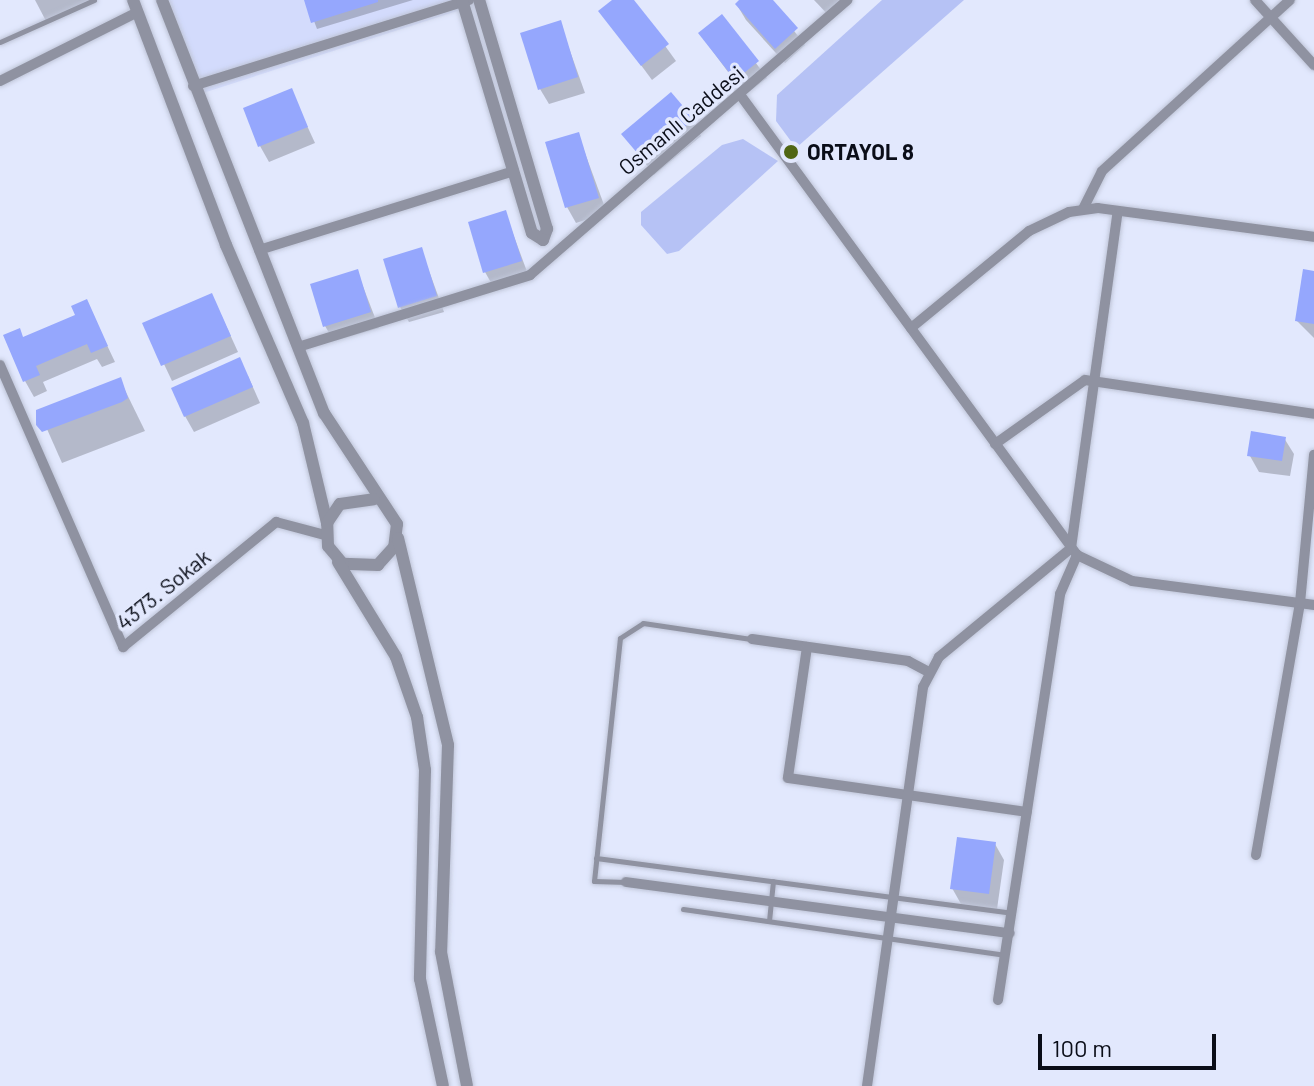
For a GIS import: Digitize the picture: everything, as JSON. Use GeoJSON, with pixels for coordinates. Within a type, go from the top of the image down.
{"type":"FeatureCollection","features":[{"type":"Feature","properties":{"kind":"street"},"geometry":{"type":"LineString","coordinates":[[162,0],[193,86],[324,413],[374,499],[392,513],[448,745],[441,952],[467,1086]]}},
{"type":"Feature","properties":{"kind":"street"},"geometry":{"type":"LineString","coordinates":[[479,0],[547,229],[543,240]]}},
{"type":"Feature","properties":{"kind":"street","name":"Osmanlı Caddesi"},"geometry":{"type":"LineString","coordinates":[[298,347],[524,278],[741,96],[848,0]]}},
{"type":"Feature","properties":{"kind":"street"},"geometry":{"type":"LineString","coordinates":[[1255,0],[1314,65]]}},
{"type":"Feature","properties":{"kind":"street"},"geometry":{"type":"LineString","coordinates":[[1083,209],[1102,171],[1290,0]]}},
{"type":"Feature","properties":{"kind":"street"},"geometry":{"type":"LineString","coordinates":[[193,86],[464,1],[532,233],[543,240],[552,257]]}},
{"type":"Feature","properties":{"kind":"street"},"geometry":{"type":"LineString","coordinates":[[0,81],[136,6],[226,245],[303,423],[334,556],[396,657],[417,717],[425,770],[420,979],[443,1086]]}},
{"type":"Feature","properties":{"kind":"street"},"geometry":{"type":"LineString","coordinates":[[741,96],[1074,552],[1132,581],[1314,605]]}},
{"type":"Feature","properties":{"kind":"street"},"geometry":{"type":"LineString","coordinates":[[259,250],[514,171]]}},
{"type":"Feature","properties":{"kind":"street"},"geometry":{"type":"LineString","coordinates":[[911,328],[1029,231],[1083,209],[1314,237]]}},
{"type":"Feature","properties":{"kind":"street"},"geometry":{"type":"LineString","coordinates":[[998,1000],[1060,594],[1074,552],[1118,211]]}},
{"type":"Feature","properties":{"kind":"street","name":"4373. Sokak"},"geometry":{"type":"LineString","coordinates":[[0,365],[123,647],[276,522],[326,529]]}},
{"type":"Feature","properties":{"kind":"street"},"geometry":{"type":"LineString","coordinates":[[995,444],[1070,385],[1095,382],[1314,414]]}},
{"type":"Feature","properties":{"kind":"street"},"geometry":{"type":"LineString","coordinates":[[1256,855],[1300,603],[1314,455]]}},
{"type":"Feature","properties":{"kind":"street"},"geometry":{"type":"LineString","coordinates":[[326,529],[340,504],[374,499]]}},
{"type":"Feature","properties":{"kind":"street"},"geometry":{"type":"LineString","coordinates":[[334,556],[355,568],[378,565],[397,536]]}},
{"type":"Feature","properties":{"kind":"street"},"geometry":{"type":"LineString","coordinates":[[867,1086],[908,795],[929,672],[1074,552]]}},
{"type":"Feature","properties":{"kind":"street"},"geometry":{"type":"LineString","coordinates":[[752,639],[908,661],[929,672]]}},
{"type":"Feature","properties":{"kind":"street"},"geometry":{"type":"LineString","coordinates":[[807,647],[788,778],[1027,812]]}},
{"type":"Feature","properties":{"kind":"street"},"geometry":{"type":"LineString","coordinates":[[626,882],[1010,933]]}},
{"type":"Feature","properties":{"kind":"lane"},"geometry":{"type":"LineString","coordinates":[[0,42],[94,0]]}},
{"type":"Feature","properties":{"kind":"lane"},"geometry":{"type":"LineString","coordinates":[[626,882],[594,881],[623,634],[643,623],[752,639]]}},
{"type":"Feature","properties":{"kind":"lane"},"geometry":{"type":"LineString","coordinates":[[596,858],[1013,913]]}},
{"type":"Feature","properties":{"kind":"lane"},"geometry":{"type":"LineString","coordinates":[[769,921],[773,881]]}},
{"type":"Feature","properties":{"kind":"lane"},"geometry":{"type":"LineString","coordinates":[[683,909],[1006,955]]}},
{"type":"Feature","properties":{"kind":"shaded area"},"geometry":{"type":"Polygon","coordinates":[[[169,0],[457,0],[460,10],[203,93],[169,0]]]}},
{"type":"Feature","properties":{"kind":"shaded area"},"geometry":{"type":"Polygon","coordinates":[[[882,0],[964,0],[796,148],[776,121],[777,95],[882,0]]]}},
{"type":"Feature","properties":{"kind":"shaded area"},"geometry":{"type":"Polygon","coordinates":[[[743,139],[778,161],[679,251],[667,254],[641,225],[641,212],[722,145],[743,139]]]}},
{"type":"Feature","properties":{"kind":"building"},"geometry":{"type":"Polygon","coordinates":[[[304,0],[378,0],[378,2],[311,23],[304,0]]]}},
{"type":"Feature","properties":{"kind":"building"},"geometry":{"type":"Polygon","coordinates":[[[612,0],[634,0],[669,44],[641,66],[598,11],[612,0]]]}},
{"type":"Feature","properties":{"kind":"building"},"geometry":{"type":"Polygon","coordinates":[[[739,0],[773,0],[798,28],[775,49],[735,4],[739,0]]]}},
{"type":"Feature","properties":{"kind":"building"},"geometry":{"type":"Polygon","coordinates":[[[722,14],[759,61],[735,80],[698,33],[722,14]]]}},
{"type":"Feature","properties":{"kind":"building"},"geometry":{"type":"Polygon","coordinates":[[[561,20],[578,77],[538,90],[520,33],[561,20]]]}},
{"type":"Feature","properties":{"kind":"building"},"geometry":{"type":"Polygon","coordinates":[[[292,88],[308,127],[258,147],[243,108],[292,88]]]}},
{"type":"Feature","properties":{"kind":"building"},"geometry":{"type":"Polygon","coordinates":[[[671,92],[694,119],[644,161],[621,134],[671,92]]]}},
{"type":"Feature","properties":{"kind":"building"},"geometry":{"type":"Polygon","coordinates":[[[579,132],[599,198],[565,208],[545,142],[579,132]]]}},
{"type":"Feature","properties":{"kind":"building"},"geometry":{"type":"Polygon","coordinates":[[[506,210],[522,261],[483,273],[468,222],[506,210]]]}},
{"type":"Feature","properties":{"kind":"building"},"geometry":{"type":"Polygon","coordinates":[[[422,247],[437,296],[398,308],[383,259],[422,247]]]}},
{"type":"Feature","properties":{"kind":"building"},"geometry":{"type":"Polygon","coordinates":[[[358,269],[371,312],[323,327],[310,284],[358,269]]]}},
{"type":"Feature","properties":{"kind":"building"},"geometry":{"type":"Polygon","coordinates":[[[1303,269],[1314,271],[1314,324],[1295,321],[1303,269]]]}},
{"type":"Feature","properties":{"kind":"building"},"geometry":{"type":"Polygon","coordinates":[[[212,293],[231,336],[161,366],[142,323],[212,293]]]}},
{"type":"Feature","properties":{"kind":"building"},"geometry":{"type":"Polygon","coordinates":[[[87,299],[108,346],[91,353],[87,344],[36,366],[40,375],[23,382],[3,335],[20,328],[23,337],[75,315],[71,306],[87,299]]]}},
{"type":"Feature","properties":{"kind":"building"},"geometry":{"type":"Polygon","coordinates":[[[240,357],[253,387],[184,417],[171,388],[240,357]]]}},
{"type":"Feature","properties":{"kind":"building"},"geometry":{"type":"Polygon","coordinates":[[[121,377],[128,398],[122,402],[42,432],[36,425],[36,410],[121,377]]]}},
{"type":"Feature","properties":{"kind":"building"},"geometry":{"type":"Polygon","coordinates":[[[1251,431],[1286,437],[1282,461],[1247,456],[1251,431]]]}},
{"type":"Feature","properties":{"kind":"building"},"geometry":{"type":"Polygon","coordinates":[[[957,837],[996,842],[989,894],[950,889],[957,837]]]}},
{"type":"Feature","properties":{"kind":"place","name":"ORTAYOL 8"},"geometry":{"type":"Point","coordinates":[791,152]}}]}
